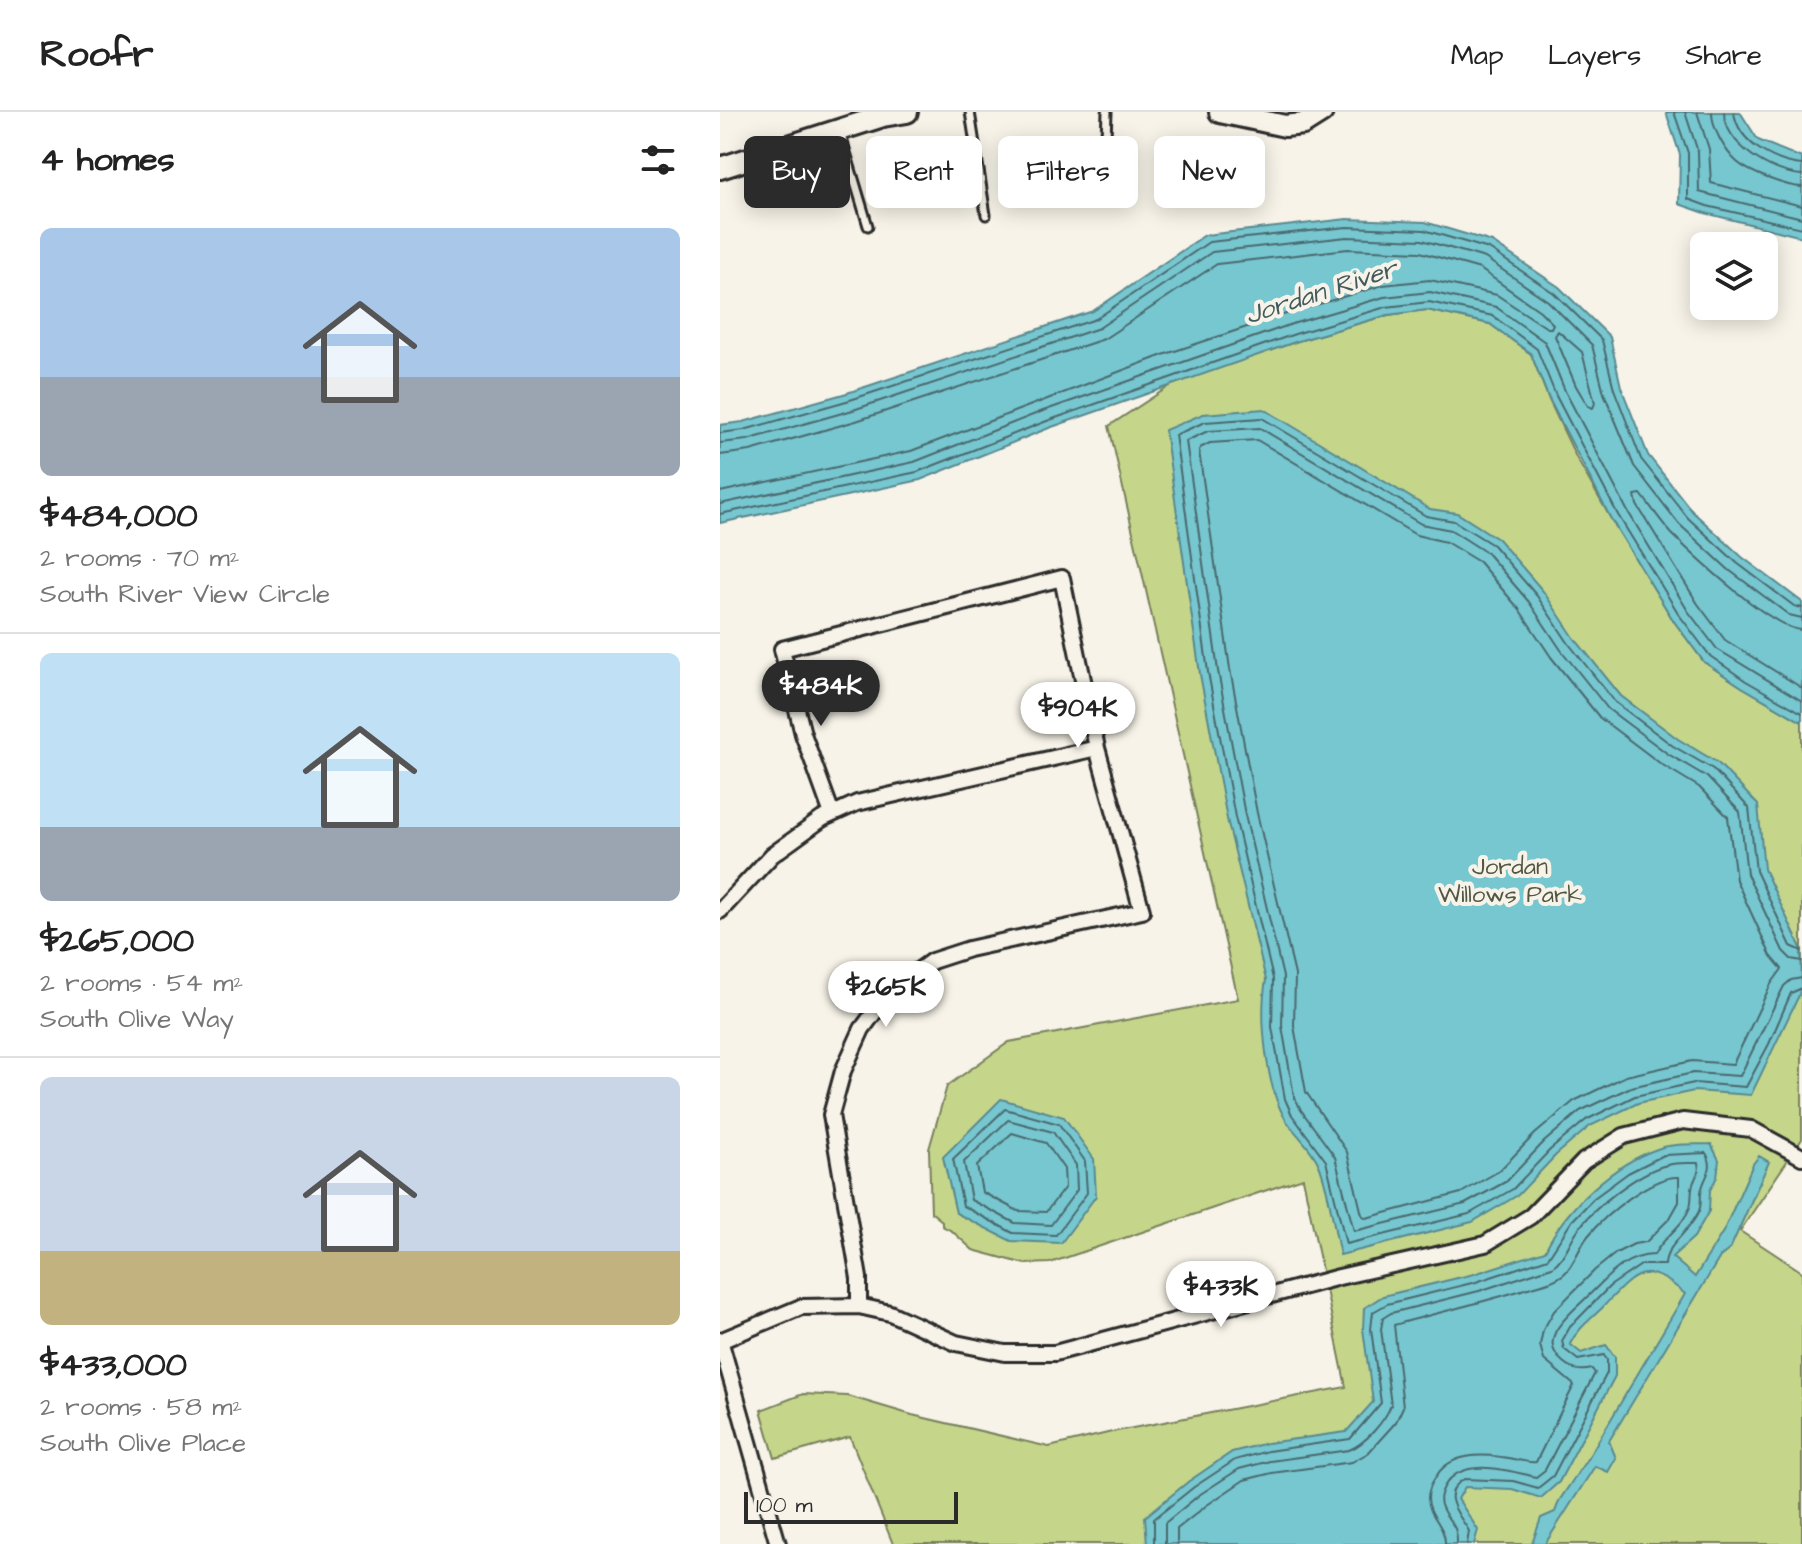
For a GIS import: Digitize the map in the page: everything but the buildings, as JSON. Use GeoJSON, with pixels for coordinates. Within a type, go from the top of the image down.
{"type":"FeatureCollection","features":[{"type":"Feature","properties":{"kind":"street"},"geometry":{"type":"LineString","coordinates":[[720,168],[907,112]]}},
{"type":"Feature","properties":{"kind":"street"},"geometry":{"type":"LineString","coordinates":[[1220,112],[1285,126],[1303,124],[1322,112]]}},
{"type":"Feature","properties":{"kind":"street"},"geometry":{"type":"LineString","coordinates":[[832,814],[803,734],[782,649],[1062,578],[1097,748],[1142,911],[969,949],[932,961],[890,991],[862,1029],[843,1071],[831,1115],[859,1278],[859,1306]]}},
{"type":"Feature","properties":{"kind":"street"},"geometry":{"type":"LineString","coordinates":[[720,911],[772,855],[832,814],[857,803],[1097,748]]}},
{"type":"Feature","properties":{"kind":"street"},"geometry":{"type":"LineString","coordinates":[[778,1544],[720,1341],[801,1307],[859,1306],[890,1313],[956,1343],[1005,1353],[1055,1353],[1339,1277],[1485,1244],[1531,1216],[1584,1161],[1624,1136],[1683,1121],[1751,1129],[1802,1157]]}},
{"type":"Feature","properties":{"kind":"lane"},"geometry":{"type":"LineString","coordinates":[[970,112],[986,215]]}},
{"type":"Feature","properties":{"kind":"lane"},"geometry":{"type":"LineString","coordinates":[[1106,136],[1107,112]]}},
{"type":"Feature","properties":{"kind":"lane"},"geometry":{"type":"LineString","coordinates":[[840,130],[868,226]]}},
{"type":"Feature","properties":{"kind":"green space","name":"Jordan Willows Park"},"geometry":{"type":"Polygon","coordinates":[[[1427,310],[1490,324],[1531,354],[1577,459],[1673,620],[1704,662],[1802,722],[1802,1139],[1740,1231],[1802,1272],[1802,1544],[893,1544],[850,1437],[775,1458],[761,1410],[803,1394],[848,1396],[912,1415],[1049,1447],[1346,1387],[1303,1178],[1050,1263],[1025,1264],[973,1250],[942,1226],[942,1221],[931,1212],[929,1149],[947,1086],[1009,1042],[1238,999],[1109,426],[1173,384],[1298,341],[1388,315],[1427,310]]]}},
{"type":"Feature","properties":{"kind":"water"},"geometry":{"type":"Polygon","coordinates":[[[1666,112],[1740,112],[1758,140],[1802,158],[1802,237],[1679,204],[1680,155],[1666,112]]]}},
{"type":"Feature","properties":{"kind":"water","name":"Jordan River"},"geometry":{"type":"Polygon","coordinates":[[[1347,219],[1425,222],[1492,242],[1559,287],[1610,337],[1621,387],[1648,455],[1693,512],[1742,557],[1802,602],[1802,722],[1704,662],[1673,620],[1611,519],[1549,399],[1531,354],[1490,324],[1427,310],[1388,315],[1298,341],[1049,428],[920,480],[720,523],[720,425],[743,422],[847,393],[1093,311],[1205,235],[1347,219]]]}},
{"type":"Feature","properties":{"kind":"water"},"geometry":{"type":"Polygon","coordinates":[[[1264,409],[1430,509],[1457,513],[1498,539],[1543,591],[1575,639],[1621,696],[1678,739],[1718,763],[1758,805],[1764,869],[1801,948],[1802,989],[1751,1095],[1694,1091],[1638,1103],[1590,1126],[1556,1155],[1518,1195],[1472,1222],[1340,1255],[1319,1165],[1286,1120],[1273,1090],[1264,1032],[1266,980],[1227,819],[1200,674],[1165,430],[1203,414],[1264,409]]]}},
{"type":"Feature","properties":{"kind":"water"},"geometry":{"type":"Polygon","coordinates":[[[1001,1099],[1064,1117],[1094,1159],[1096,1196],[1061,1243],[1011,1241],[956,1213],[943,1157],[1001,1099]]]}},
{"type":"Feature","properties":{"kind":"water"},"geometry":{"type":"Polygon","coordinates":[[[1711,1144],[1719,1160],[1717,1177],[1710,1190],[1709,1211],[1694,1237],[1672,1257],[1695,1277],[1724,1230],[1753,1164],[1759,1156],[1769,1162],[1730,1249],[1720,1257],[1609,1441],[1616,1458],[1608,1472],[1595,1466],[1545,1544],[1532,1544],[1541,1518],[1555,1512],[1685,1294],[1660,1276],[1650,1274],[1632,1279],[1585,1324],[1570,1344],[1581,1353],[1606,1345],[1615,1357],[1615,1376],[1559,1482],[1541,1498],[1512,1489],[1465,1487],[1458,1499],[1478,1530],[1474,1544],[1147,1544],[1145,1517],[1189,1481],[1232,1452],[1267,1443],[1346,1432],[1373,1402],[1363,1329],[1364,1308],[1383,1296],[1474,1274],[1545,1251],[1578,1203],[1625,1164],[1666,1146],[1711,1144]]]}}]}
